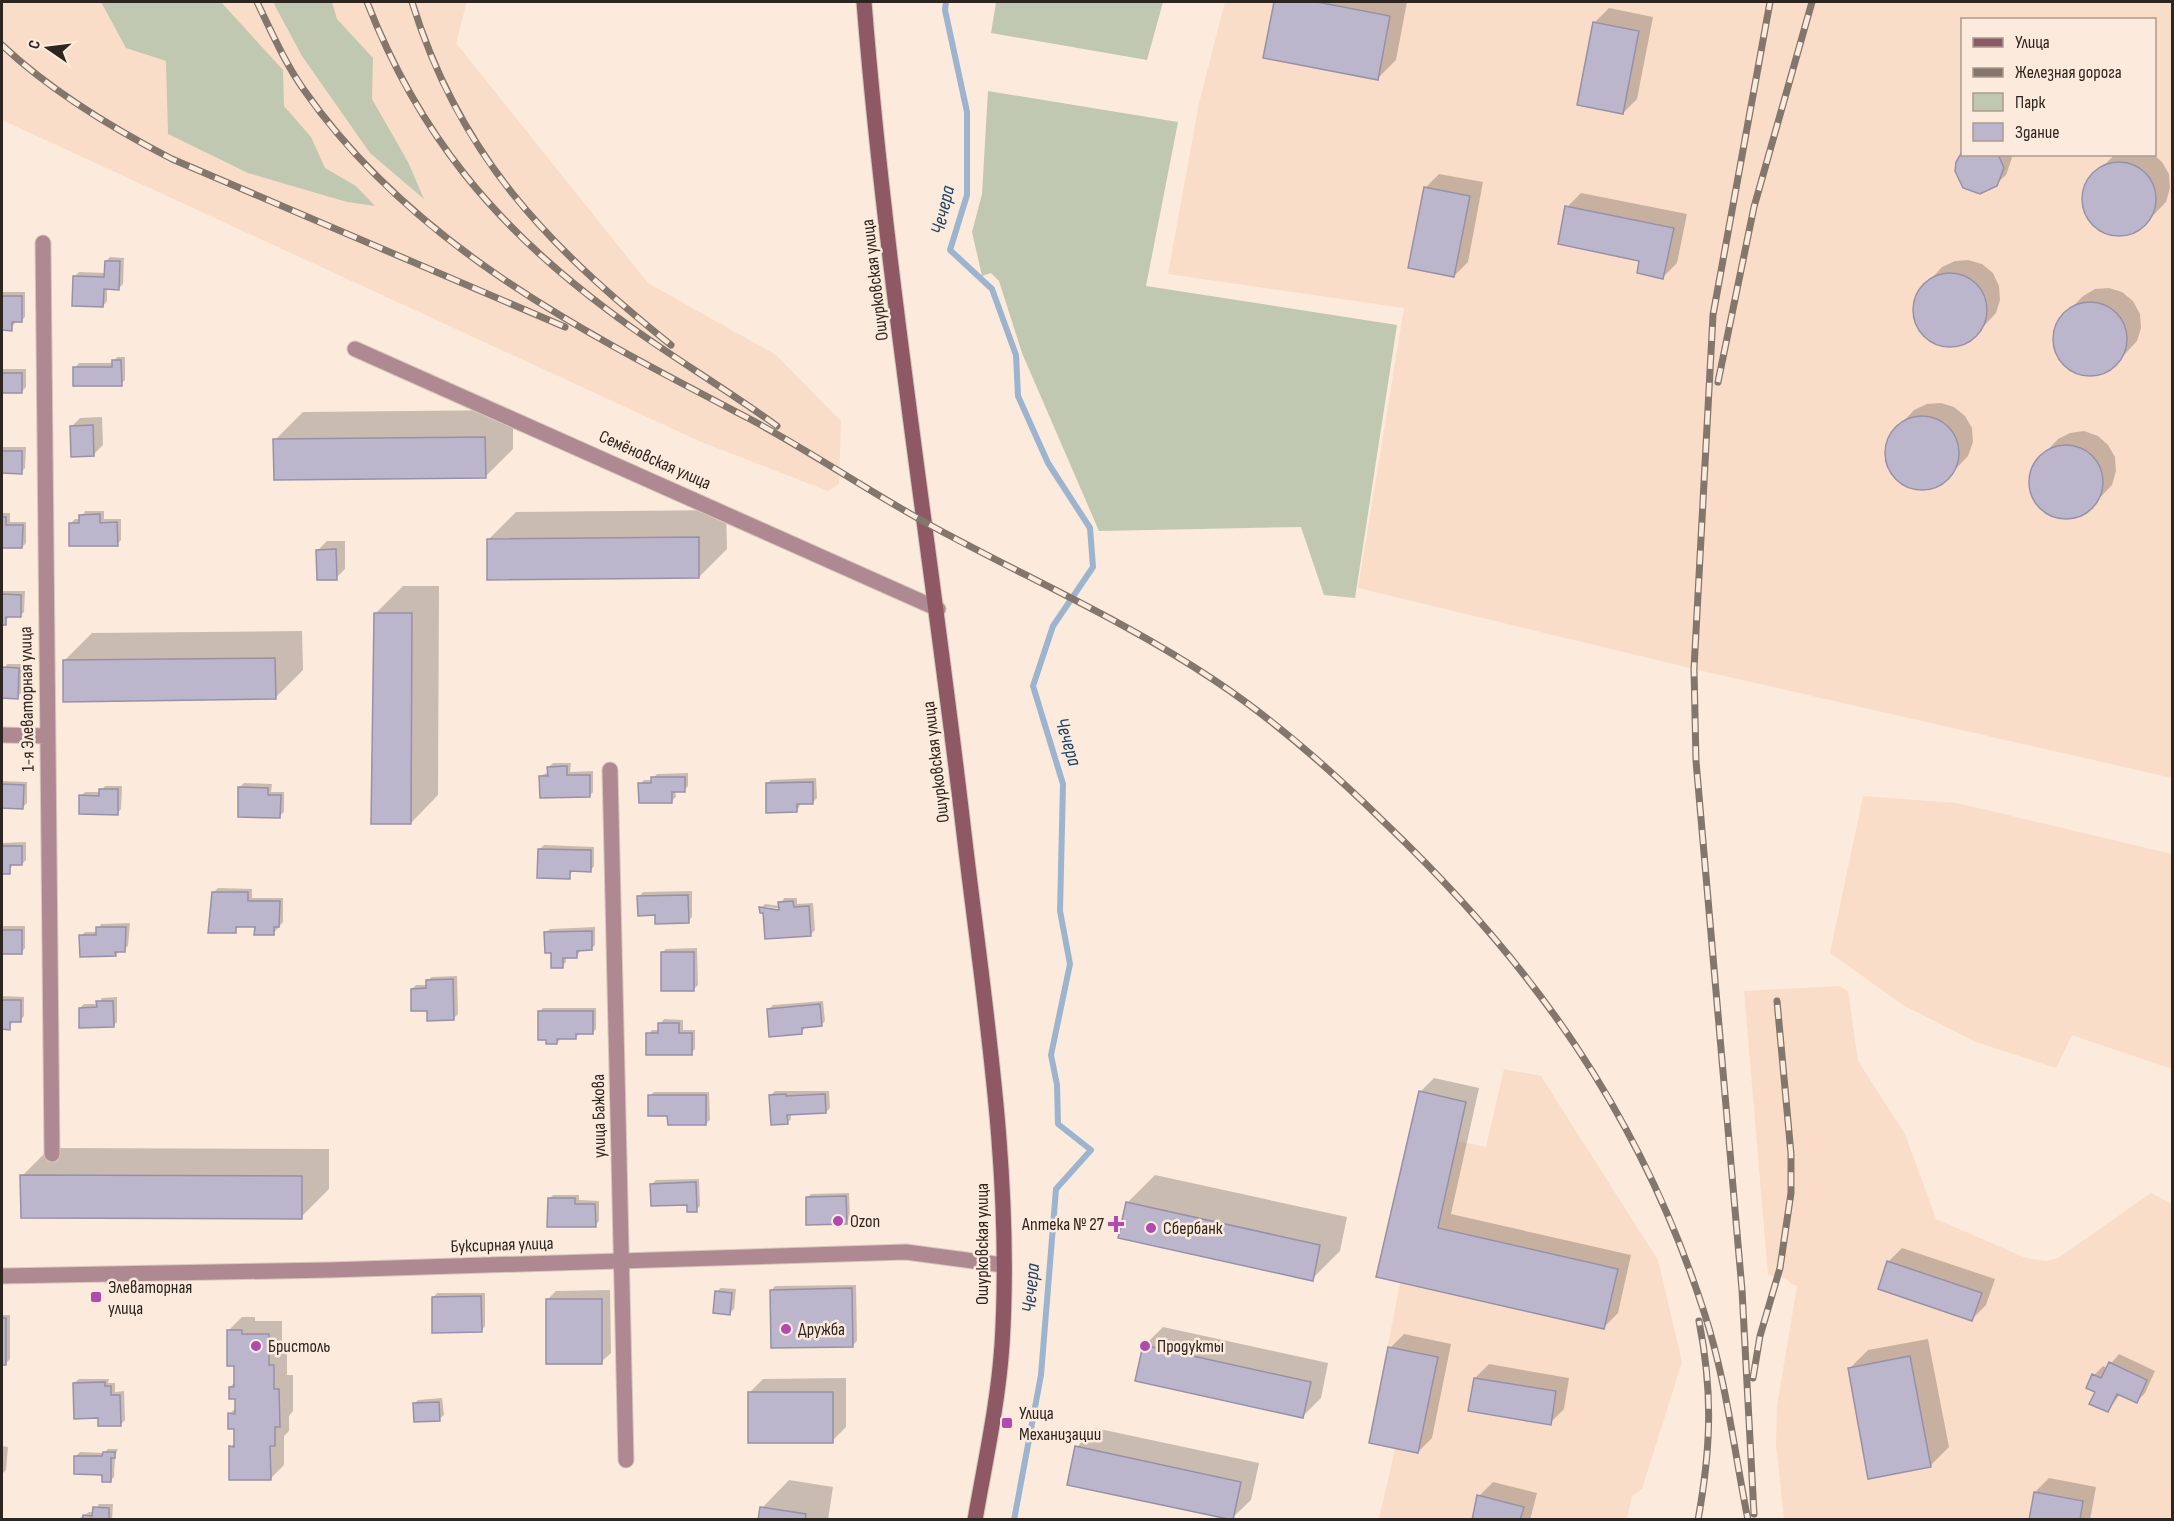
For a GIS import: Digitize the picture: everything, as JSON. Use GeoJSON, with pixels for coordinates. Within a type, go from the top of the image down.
{"type":"FeatureCollection","features":[{"type":"Feature","properties":{"kind":"street","name":"Ошурковская улица"},"geometry":{"type":"LineString","coordinates":[[864,2],[905,366],[938,609],[998,1114],[1004,1225],[1002,1346],[993,1420],[975,1520]]}},
{"type":"Feature","properties":{"kind":"street","name":"1-я Элеваторная улица"},"geometry":{"type":"LineString","coordinates":[[43,243],[52,1154]]}},
{"type":"Feature","properties":{"kind":"street","name":"Семёновская улица"},"geometry":{"type":"LineString","coordinates":[[355,349],[938,609]]}},
{"type":"Feature","properties":{"kind":"street"},"geometry":{"type":"LineString","coordinates":[[2,735],[48,736]]}},
{"type":"Feature","properties":{"kind":"street","name":"улица Бажова"},"geometry":{"type":"LineString","coordinates":[[610,770],[626,1460]]}},
{"type":"Feature","properties":{"kind":"street","name":"Буксирная улица"},"geometry":{"type":"LineString","coordinates":[[2,1276],[330,1270],[906,1252],[1003,1265]]}},
{"type":"Feature","properties":{"kind":"shaded area"},"geometry":{"type":"Polygon","coordinates":[[[2,2],[467,2],[456,43],[648,283],[776,355],[841,421],[839,484],[828,491],[699,441],[2,120],[2,2]]]}},
{"type":"Feature","properties":{"kind":"shaded area"},"geometry":{"type":"Polygon","coordinates":[[[1225,2],[2172,2],[2172,778],[1694,669],[1358,588],[1404,308],[1168,274],[1199,103],[1225,2]]]}},
{"type":"Feature","properties":{"kind":"shaded area"},"geometry":{"type":"Polygon","coordinates":[[[1863,796],[1957,803],[2172,854],[2172,1069],[2072,1035],[2056,1068],[1976,1042],[1903,1005],[1830,953],[1863,796]]]}},
{"type":"Feature","properties":{"kind":"shaded area"},"geometry":{"type":"Polygon","coordinates":[[[1839,986],[1848,991],[1858,1061],[1905,1134],[1936,1219],[2026,1258],[2046,1261],[2058,1258],[2151,1193],[2172,1204],[2172,1519],[1784,1519],[1776,1445],[1777,1406],[1797,1286],[1791,1284],[1787,1279],[1768,1275],[1744,991],[1839,986]]]}},
{"type":"Feature","properties":{"kind":"shaded area"},"geometry":{"type":"Polygon","coordinates":[[[1504,1069],[1541,1076],[1658,1260],[1682,1362],[1642,1489],[1632,1496],[1627,1519],[1379,1519],[1395,1449],[1369,1443],[1400,1283],[1376,1277],[1419,1091],[1466,1102],[1458,1141],[1486,1147],[1504,1069]]]}},
{"type":"Feature","properties":{"kind":"green space"},"geometry":{"type":"Polygon","coordinates":[[[101,2],[221,2],[283,70],[284,106],[311,137],[325,168],[356,186],[375,206],[347,202],[248,173],[168,134],[166,61],[126,48],[101,2]]]}},
{"type":"Feature","properties":{"kind":"green space"},"geometry":{"type":"Polygon","coordinates":[[[273,2],[332,2],[337,19],[373,58],[372,99],[408,162],[424,199],[370,153],[302,56],[273,2]]]}},
{"type":"Feature","properties":{"kind":"green space"},"geometry":{"type":"Polygon","coordinates":[[[996,2],[1163,2],[1147,60],[991,33],[996,2]]]}},
{"type":"Feature","properties":{"kind":"green space"},"geometry":{"type":"Polygon","coordinates":[[[988,91],[1178,122],[1146,286],[1397,325],[1355,598],[1324,595],[1301,527],[1099,531],[1022,353],[999,281],[991,273],[982,276],[972,232],[982,194],[988,91]]]}},
{"type":"Feature","properties":{"kind":"building"},"geometry":{"type":"Polygon","coordinates":[[[1274,2],[1317,2],[1390,16],[1378,80],[1263,58],[1274,2]]]}},
{"type":"Feature","properties":{"kind":"building"},"geometry":{"type":"Polygon","coordinates":[[[1593,22],[1639,31],[1623,114],[1577,105],[1593,22]]]}},
{"type":"Feature","properties":{"kind":"building"},"geometry":{"type":"Polygon","coordinates":[[[1961,154],[1961,156],[1999,156],[2004,168],[1997,186],[1980,194],[1963,188],[1955,171],[1956,162],[1961,154]]]}},
{"type":"Feature","properties":{"kind":"building"},"geometry":{"type":"Polygon","coordinates":[[[2119,162],[2140,168],[2150,178],[2156,199],[2150,220],[2140,230],[2119,236],[2098,230],[2088,220],[2082,199],[2088,178],[2098,168],[2119,162]]]}},
{"type":"Feature","properties":{"kind":"building"},"geometry":{"type":"Polygon","coordinates":[[[1424,187],[1470,196],[1454,277],[1408,268],[1424,187]]]}},
{"type":"Feature","properties":{"kind":"building"},"geometry":{"type":"Polygon","coordinates":[[[1565,206],[1674,228],[1663,279],[1637,273],[1639,261],[1558,244],[1565,206]]]}},
{"type":"Feature","properties":{"kind":"building"},"geometry":{"type":"Polygon","coordinates":[[[105,261],[120,261],[119,290],[104,289],[103,307],[72,306],[73,276],[104,277],[105,261]]]}},
{"type":"Feature","properties":{"kind":"building"},"geometry":{"type":"Polygon","coordinates":[[[1950,273],[1971,279],[1981,289],[1987,310],[1981,331],[1971,341],[1950,347],[1929,341],[1919,331],[1913,310],[1919,289],[1929,279],[1950,273]]]}},
{"type":"Feature","properties":{"kind":"building"},"geometry":{"type":"Polygon","coordinates":[[[2,296],[22,296],[22,322],[12,322],[12,331],[2,330],[2,296]]]}},
{"type":"Feature","properties":{"kind":"building"},"geometry":{"type":"Polygon","coordinates":[[[2090,302],[2111,308],[2121,318],[2127,339],[2121,360],[2111,370],[2090,376],[2069,370],[2059,360],[2053,339],[2059,318],[2069,308],[2090,302]]]}},
{"type":"Feature","properties":{"kind":"building"},"geometry":{"type":"Polygon","coordinates":[[[112,360],[121,360],[122,386],[73,386],[73,367],[112,367],[112,360]]]}},
{"type":"Feature","properties":{"kind":"building"},"geometry":{"type":"Polygon","coordinates":[[[2,373],[22,373],[22,393],[2,393],[2,373]]]}},
{"type":"Feature","properties":{"kind":"building"},"geometry":{"type":"Polygon","coordinates":[[[1922,416],[1943,422],[1953,432],[1959,453],[1953,474],[1943,484],[1922,490],[1901,484],[1891,474],[1885,453],[1891,432],[1901,422],[1922,416]]]}},
{"type":"Feature","properties":{"kind":"building"},"geometry":{"type":"Polygon","coordinates":[[[93,425],[94,456],[71,457],[70,426],[93,425]]]}},
{"type":"Feature","properties":{"kind":"building"},"geometry":{"type":"Polygon","coordinates":[[[485,437],[486,478],[274,480],[273,439],[485,437]]]}},
{"type":"Feature","properties":{"kind":"building"},"geometry":{"type":"Polygon","coordinates":[[[2066,445],[2087,451],[2097,461],[2103,482],[2097,503],[2087,513],[2066,519],[2045,513],[2035,503],[2029,482],[2035,461],[2045,451],[2066,445]]]}},
{"type":"Feature","properties":{"kind":"building"},"geometry":{"type":"Polygon","coordinates":[[[2,451],[22,451],[22,474],[2,473],[2,451]]]}},
{"type":"Feature","properties":{"kind":"building"},"geometry":{"type":"Polygon","coordinates":[[[100,514],[100,523],[117,522],[118,546],[69,546],[69,523],[79,523],[79,515],[100,514]]]}},
{"type":"Feature","properties":{"kind":"building"},"geometry":{"type":"Polygon","coordinates":[[[2,517],[6,517],[6,525],[23,525],[22,548],[2,548],[2,517]]]}},
{"type":"Feature","properties":{"kind":"building"},"geometry":{"type":"Polygon","coordinates":[[[699,537],[699,578],[487,580],[487,539],[699,537]]]}},
{"type":"Feature","properties":{"kind":"building"},"geometry":{"type":"Polygon","coordinates":[[[336,549],[337,580],[317,580],[316,550],[336,549]]]}},
{"type":"Feature","properties":{"kind":"building"},"geometry":{"type":"Polygon","coordinates":[[[2,594],[21,595],[21,617],[6,617],[6,625],[2,625],[2,594]]]}},
{"type":"Feature","properties":{"kind":"building"},"geometry":{"type":"Polygon","coordinates":[[[374,613],[412,613],[411,824],[371,824],[374,613]]]}},
{"type":"Feature","properties":{"kind":"building"},"geometry":{"type":"Polygon","coordinates":[[[275,658],[276,699],[63,702],[63,660],[275,658]]]}},
{"type":"Feature","properties":{"kind":"building"},"geometry":{"type":"Polygon","coordinates":[[[2,667],[19,668],[18,699],[2,698],[2,667]]]}},
{"type":"Feature","properties":{"kind":"building"},"geometry":{"type":"Polygon","coordinates":[[[567,766],[567,775],[590,775],[590,797],[540,798],[539,776],[548,776],[547,767],[567,766]]]}},
{"type":"Feature","properties":{"kind":"building"},"geometry":{"type":"Polygon","coordinates":[[[651,777],[685,777],[685,792],[672,792],[672,803],[639,803],[638,783],[651,783],[651,777]]]}},
{"type":"Feature","properties":{"kind":"building"},"geometry":{"type":"Polygon","coordinates":[[[813,782],[813,804],[797,804],[797,812],[766,813],[766,783],[813,782]]]}},
{"type":"Feature","properties":{"kind":"building"},"geometry":{"type":"Polygon","coordinates":[[[2,784],[24,785],[23,809],[2,808],[2,784]]]}},
{"type":"Feature","properties":{"kind":"building"},"geometry":{"type":"Polygon","coordinates":[[[238,787],[268,788],[268,795],[281,795],[280,818],[238,817],[238,787]]]}},
{"type":"Feature","properties":{"kind":"building"},"geometry":{"type":"Polygon","coordinates":[[[99,789],[118,789],[118,815],[79,814],[79,795],[99,796],[99,789]]]}},
{"type":"Feature","properties":{"kind":"building"},"geometry":{"type":"Polygon","coordinates":[[[2,846],[22,846],[22,865],[10,865],[10,874],[2,874],[2,846]]]}},
{"type":"Feature","properties":{"kind":"building"},"geometry":{"type":"Polygon","coordinates":[[[538,849],[591,850],[591,872],[570,871],[570,879],[537,878],[538,849]]]}},
{"type":"Feature","properties":{"kind":"building"},"geometry":{"type":"Polygon","coordinates":[[[212,892],[248,892],[248,901],[280,901],[279,927],[274,927],[274,935],[254,935],[255,927],[236,927],[236,933],[208,933],[212,892]]]}},
{"type":"Feature","properties":{"kind":"building"},"geometry":{"type":"Polygon","coordinates":[[[688,895],[689,923],[655,924],[655,915],[638,916],[637,896],[688,895]]]}},
{"type":"Feature","properties":{"kind":"building"},"geometry":{"type":"Polygon","coordinates":[[[793,901],[794,907],[809,906],[811,936],[765,939],[763,913],[760,913],[759,907],[779,910],[778,902],[793,901]]]}},
{"type":"Feature","properties":{"kind":"building"},"geometry":{"type":"Polygon","coordinates":[[[96,927],[126,927],[125,952],[115,952],[116,956],[80,957],[79,935],[96,935],[96,927]]]}},
{"type":"Feature","properties":{"kind":"building"},"geometry":{"type":"Polygon","coordinates":[[[2,930],[22,930],[22,954],[2,954],[2,930]]]}},
{"type":"Feature","properties":{"kind":"building"},"geometry":{"type":"Polygon","coordinates":[[[592,931],[592,950],[577,951],[577,958],[563,958],[563,968],[551,968],[551,953],[545,953],[544,932],[592,931]]]}},
{"type":"Feature","properties":{"kind":"building"},"geometry":{"type":"Polygon","coordinates":[[[661,952],[694,952],[694,991],[661,991],[661,952]]]}},
{"type":"Feature","properties":{"kind":"building"},"geometry":{"type":"Polygon","coordinates":[[[453,979],[454,1020],[427,1021],[427,1011],[411,1011],[411,989],[426,988],[426,980],[453,979]]]}},
{"type":"Feature","properties":{"kind":"building"},"geometry":{"type":"Polygon","coordinates":[[[2,1000],[21,1000],[21,1022],[10,1022],[10,1030],[2,1029],[2,1000]]]}},
{"type":"Feature","properties":{"kind":"building"},"geometry":{"type":"Polygon","coordinates":[[[96,1001],[113,1001],[114,1027],[79,1028],[79,1008],[97,1007],[96,1001]]]}},
{"type":"Feature","properties":{"kind":"building"},"geometry":{"type":"Polygon","coordinates":[[[820,1004],[822,1026],[802,1028],[802,1034],[769,1037],[767,1009],[820,1004]]]}},
{"type":"Feature","properties":{"kind":"building"},"geometry":{"type":"Polygon","coordinates":[[[538,1011],[593,1011],[593,1034],[576,1034],[576,1039],[557,1039],[557,1044],[546,1044],[546,1040],[538,1040],[538,1011]]]}},
{"type":"Feature","properties":{"kind":"building"},"geometry":{"type":"Polygon","coordinates":[[[658,1023],[679,1023],[679,1033],[692,1033],[692,1055],[646,1055],[646,1033],[658,1033],[658,1023]]]}},
{"type":"Feature","properties":{"kind":"building"},"geometry":{"type":"Polygon","coordinates":[[[1419,1091],[1466,1102],[1438,1228],[1618,1269],[1604,1329],[1376,1277],[1419,1091]]]}},
{"type":"Feature","properties":{"kind":"building"},"geometry":{"type":"Polygon","coordinates":[[[786,1094],[786,1096],[825,1094],[826,1113],[787,1115],[788,1124],[771,1125],[769,1095],[786,1094]]]}},
{"type":"Feature","properties":{"kind":"building"},"geometry":{"type":"Polygon","coordinates":[[[648,1095],[706,1095],[706,1125],[668,1125],[667,1116],[648,1116],[648,1095]]]}},
{"type":"Feature","properties":{"kind":"building"},"geometry":{"type":"Polygon","coordinates":[[[20,1175],[302,1176],[302,1219],[21,1218],[20,1175]]]}},
{"type":"Feature","properties":{"kind":"building"},"geometry":{"type":"Polygon","coordinates":[[[696,1182],[697,1212],[687,1212],[687,1205],[651,1206],[650,1184],[696,1182]]]}},
{"type":"Feature","properties":{"kind":"building"},"geometry":{"type":"Polygon","coordinates":[[[846,1196],[847,1224],[806,1225],[806,1197],[846,1196]]]}},
{"type":"Feature","properties":{"kind":"building"},"geometry":{"type":"Polygon","coordinates":[[[548,1198],[575,1198],[575,1204],[595,1204],[596,1227],[547,1227],[548,1198]]]}},
{"type":"Feature","properties":{"kind":"building"},"geometry":{"type":"Polygon","coordinates":[[[1126,1202],[1320,1245],[1313,1281],[1118,1238],[1126,1202]]]}},
{"type":"Feature","properties":{"kind":"building"},"geometry":{"type":"Polygon","coordinates":[[[1887,1261],[1982,1293],[1972,1321],[1878,1289],[1887,1261]]]}},
{"type":"Feature","properties":{"kind":"building"},"geometry":{"type":"Polygon","coordinates":[[[852,1288],[853,1347],[771,1348],[770,1290],[852,1288]]]}},
{"type":"Feature","properties":{"kind":"building"},"geometry":{"type":"Polygon","coordinates":[[[715,1291],[732,1293],[730,1315],[713,1313],[715,1291]]]}},
{"type":"Feature","properties":{"kind":"building"},"geometry":{"type":"Polygon","coordinates":[[[481,1296],[482,1332],[432,1333],[432,1297],[481,1296]]]}},
{"type":"Feature","properties":{"kind":"building"},"geometry":{"type":"Polygon","coordinates":[[[546,1299],[602,1299],[602,1364],[546,1364],[546,1299]]]}},
{"type":"Feature","properties":{"kind":"building"},"geometry":{"type":"Polygon","coordinates":[[[2,1318],[6,1318],[6,1365],[2,1365],[2,1318]]]}},
{"type":"Feature","properties":{"kind":"building"},"geometry":{"type":"Polygon","coordinates":[[[227,1330],[242,1330],[242,1334],[269,1334],[269,1365],[274,1365],[274,1389],[279,1389],[280,1427],[275,1427],[275,1446],[270,1446],[271,1480],[229,1480],[229,1446],[234,1447],[234,1429],[228,1429],[228,1413],[235,1414],[235,1399],[229,1399],[229,1387],[234,1387],[234,1366],[227,1366],[227,1330]]]}},
{"type":"Feature","properties":{"kind":"building"},"geometry":{"type":"Polygon","coordinates":[[[1143,1345],[1311,1382],[1303,1418],[1135,1381],[1143,1345]]]}},
{"type":"Feature","properties":{"kind":"building"},"geometry":{"type":"Polygon","coordinates":[[[1388,1347],[1438,1357],[1418,1453],[1369,1443],[1388,1347]]]}},
{"type":"Feature","properties":{"kind":"building"},"geometry":{"type":"Polygon","coordinates":[[[1910,1356],[1931,1467],[1868,1479],[1848,1368],[1910,1356]]]}},
{"type":"Feature","properties":{"kind":"building"},"geometry":{"type":"Polygon","coordinates":[[[2109,1362],[2147,1380],[2137,1403],[2117,1394],[2108,1412],[2089,1404],[2095,1392],[2086,1388],[2092,1374],[2101,1378],[2109,1362]]]}},
{"type":"Feature","properties":{"kind":"building"},"geometry":{"type":"Polygon","coordinates":[[[1474,1378],[1556,1391],[1551,1425],[1468,1411],[1474,1378]]]}},
{"type":"Feature","properties":{"kind":"building"},"geometry":{"type":"Polygon","coordinates":[[[105,1382],[105,1386],[111,1386],[111,1395],[120,1395],[121,1426],[98,1426],[98,1418],[74,1419],[73,1383],[105,1382]]]}},
{"type":"Feature","properties":{"kind":"building"},"geometry":{"type":"Polygon","coordinates":[[[748,1392],[833,1392],[833,1443],[748,1443],[748,1392]]]}},
{"type":"Feature","properties":{"kind":"building"},"geometry":{"type":"Polygon","coordinates":[[[439,1402],[440,1421],[414,1422],[413,1403],[439,1402]]]}},
{"type":"Feature","properties":{"kind":"building"},"geometry":{"type":"Polygon","coordinates":[[[1075,1446],[1241,1482],[1233,1520],[1067,1485],[1075,1446]]]}},
{"type":"Feature","properties":{"kind":"building"},"geometry":{"type":"Polygon","coordinates":[[[103,1452],[115,1452],[115,1458],[111,1458],[111,1482],[102,1482],[102,1475],[74,1474],[74,1456],[102,1456],[103,1452]]]}},
{"type":"Feature","properties":{"kind":"building"},"geometry":{"type":"Polygon","coordinates":[[[2034,1492],[2083,1501],[2080,1520],[2029,1520],[2034,1492]]]}},
{"type":"Feature","properties":{"kind":"building"},"geometry":{"type":"Polygon","coordinates":[[[1477,1495],[1524,1507],[1520,1520],[1472,1520],[1477,1495]]]}},
{"type":"Feature","properties":{"kind":"building"},"geometry":{"type":"Polygon","coordinates":[[[93,1507],[109,1508],[109,1520],[83,1520],[83,1515],[92,1516],[93,1507]]]}},
{"type":"Feature","properties":{"kind":"building"},"geometry":{"type":"Polygon","coordinates":[[[760,1507],[806,1514],[805,1520],[758,1520],[760,1507]]]}},
{"type":"Feature","properties":{"kind":"waterway","name":"Чечера"},"geometry":{"type":"LineString","coordinates":[[946,2],[945,10],[967,112],[967,195],[950,250],[992,289],[1016,355],[1018,396],[1048,463],[1090,528],[1093,567],[1053,626],[1033,686],[1063,784],[1060,911],[1070,964],[1051,1055],[1057,1085],[1058,1124],[1091,1150],[1056,1189],[1041,1375],[1014,1520]]}},
{"type":"Feature","properties":{"kind":"railway"},"geometry":{"type":"LineString","coordinates":[[257,2],[297,80],[348,145],[396,195],[449,240],[564,318],[771,431],[930,525],[1180,658],[1259,712],[1324,766],[1439,876],[1534,988],[1576,1047],[1614,1108],[1648,1173],[1678,1240],[1712,1337],[1748,1520]]}},
{"type":"Feature","properties":{"kind":"railway"},"geometry":{"type":"LineString","coordinates":[[367,2],[388,50],[436,136],[496,211],[530,246],[609,311],[777,426]]}},
{"type":"Feature","properties":{"kind":"railway"},"geometry":{"type":"LineString","coordinates":[[412,2],[432,57],[455,107],[482,152],[513,194],[547,233],[585,271],[671,345]]}},
{"type":"Feature","properties":{"kind":"railway"},"geometry":{"type":"LineString","coordinates":[[1754,1514],[1742,1290],[1696,761],[1694,669],[1713,315],[1770,2]]}},
{"type":"Feature","properties":{"kind":"railway"},"geometry":{"type":"LineString","coordinates":[[1718,382],[1754,207],[1812,2]]}},
{"type":"Feature","properties":{"kind":"railway"},"geometry":{"type":"LineString","coordinates":[[2,45],[41,78],[83,108],[172,159],[565,327]]}},
{"type":"Feature","properties":{"kind":"railway"},"geometry":{"type":"LineString","coordinates":[[1753,1378],[1760,1336],[1780,1268],[1791,1193],[1791,1154],[1777,1001]]}},
{"type":"Feature","properties":{"kind":"railway"},"geometry":{"type":"LineString","coordinates":[[1698,1520],[1706,1469],[1709,1420],[1707,1372],[1699,1321]]}},
{"type":"Feature","properties":{"kind":"place","name":"Ozon"},"geometry":{"type":"Point","coordinates":[838,1221]}},
{"type":"Feature","properties":{"kind":"place","name":"Аптека № 27"},"geometry":{"type":"Point","coordinates":[1116,1224]}},
{"type":"Feature","properties":{"kind":"place","name":"Сбербанк"},"geometry":{"type":"Point","coordinates":[1151,1228]}},
{"type":"Feature","properties":{"kind":"place","name":"Элеваторная улица"},"geometry":{"type":"Point","coordinates":[96,1297]}},
{"type":"Feature","properties":{"kind":"place","name":"Дружба"},"geometry":{"type":"Point","coordinates":[786,1329]}},
{"type":"Feature","properties":{"kind":"place","name":"Бристоль"},"geometry":{"type":"Point","coordinates":[256,1346]}},
{"type":"Feature","properties":{"kind":"place","name":"Продукты"},"geometry":{"type":"Point","coordinates":[1145,1346]}},
{"type":"Feature","properties":{"kind":"place","name":"Улица Механизации"},"geometry":{"type":"Point","coordinates":[1007,1423]}}]}
